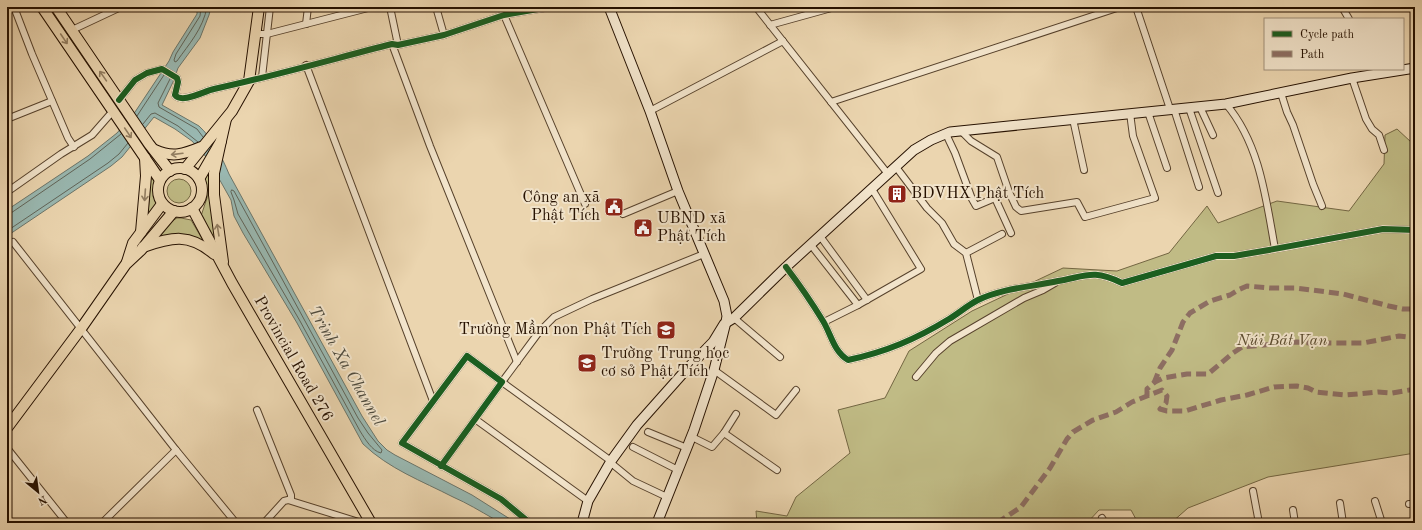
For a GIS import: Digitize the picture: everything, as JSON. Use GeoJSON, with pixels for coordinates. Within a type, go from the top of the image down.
{"type":"FeatureCollection","features":[{"type":"Feature","properties":{"kind":"main road"},"geometry":{"type":"LineString","coordinates":[[42,7],[160,180]]}},
{"type":"Feature","properties":{"kind":"main road"},"geometry":{"type":"LineString","coordinates":[[56,7],[148,142],[170,171]]}},
{"type":"Feature","properties":{"kind":"main road"},"geometry":{"type":"LineString","coordinates":[[185,169],[226,117],[249,81],[260,7]]}},
{"type":"Feature","properties":{"kind":"main road"},"geometry":{"type":"LineString","coordinates":[[609,7],[650,111],[678,190],[724,300],[727,316],[730,320]]}},
{"type":"Feature","properties":{"kind":"main road"},"geometry":{"type":"LineString","coordinates":[[1404,69],[1415,68]]}},
{"type":"Feature","properties":{"kind":"main road"},"geometry":{"type":"LineString","coordinates":[[582,523],[588,500],[611,462],[637,425],[713,342],[730,320],[896,166],[914,150],[931,140],[946,134],[961,131],[1226,104],[1376,72],[1396,70]]}},
{"type":"Feature","properties":{"kind":"main road"},"geometry":{"type":"LineString","coordinates":[[224,268],[214,195],[214,173],[226,117]]}},
{"type":"Feature","properties":{"kind":"main road"},"geometry":{"type":"LineString","coordinates":[[199,179],[221,141]]}},
{"type":"Feature","properties":{"kind":"main road"},"geometry":{"type":"LineString","coordinates":[[154,150],[164,154],[174,155],[187,153],[201,147]]}},
{"type":"Feature","properties":{"kind":"main road"},"geometry":{"type":"LineString","coordinates":[[141,232],[146,176],[142,154]]}},
{"type":"Feature","properties":{"kind":"main road"},"geometry":{"type":"LineString","coordinates":[[177,168],[193,172],[199,179],[202,188],[201,195],[198,202],[192,208],[183,212],[174,211],[166,208],[162,204],[158,192],[160,180],[164,175],[177,168]]}},
{"type":"Feature","properties":{"kind":"main road"},"geometry":{"type":"LineString","coordinates":[[126,264],[134,243],[162,204]]}},
{"type":"Feature","properties":{"kind":"main road","name":"Provincial Road 276"},"geometry":{"type":"LineString","coordinates":[[192,208],[217,256],[371,523]]}},
{"type":"Feature","properties":{"kind":"main road"},"geometry":{"type":"LineString","coordinates":[[7,428],[80,330],[126,264],[174,211]]}},
{"type":"Feature","properties":{"kind":"main road"},"geometry":{"type":"LineString","coordinates":[[143,247],[160,241],[184,239],[204,245],[217,256]]}},
{"type":"Feature","properties":{"kind":"main road"},"geometry":{"type":"LineString","coordinates":[[657,523],[692,437],[730,320]]}},
{"type":"Feature","properties":{"kind":"street"},"geometry":{"type":"LineString","coordinates":[[14,7],[52,101],[68,138],[74,147]]}},
{"type":"Feature","properties":{"kind":"street"},"geometry":{"type":"LineString","coordinates":[[72,30],[121,7]]}},
{"type":"Feature","properties":{"kind":"street"},"geometry":{"type":"LineString","coordinates":[[262,77],[270,7]]}},
{"type":"Feature","properties":{"kind":"street"},"geometry":{"type":"LineString","coordinates":[[306,24],[308,7]]}},
{"type":"Feature","properties":{"kind":"street"},"geometry":{"type":"LineString","coordinates":[[257,34],[267,34],[372,7]]}},
{"type":"Feature","properties":{"kind":"street"},"geometry":{"type":"LineString","coordinates":[[390,7],[398,45]]}},
{"type":"Feature","properties":{"kind":"street"},"geometry":{"type":"LineString","coordinates":[[436,7],[444,35]]}},
{"type":"Feature","properties":{"kind":"street"},"geometry":{"type":"LineString","coordinates":[[122,104],[135,80],[147,73],[162,69],[176,77],[178,82],[175,96],[182,99],[208,90],[249,81],[306,65],[392,44],[398,45],[444,35],[504,15],[550,7]]}},
{"type":"Feature","properties":{"kind":"street"},"geometry":{"type":"LineString","coordinates":[[756,7],[888,174]]}},
{"type":"Feature","properties":{"kind":"street"},"geometry":{"type":"LineString","coordinates":[[770,25],[835,7]]}},
{"type":"Feature","properties":{"kind":"street"},"geometry":{"type":"LineString","coordinates":[[831,102],[1120,7]]}},
{"type":"Feature","properties":{"kind":"street"},"geometry":{"type":"LineString","coordinates":[[1136,7],[1199,187]]}},
{"type":"Feature","properties":{"kind":"street"},"geometry":{"type":"LineString","coordinates":[[1342,7],[1348,18]]}},
{"type":"Feature","properties":{"kind":"street"},"geometry":{"type":"LineString","coordinates":[[504,15],[585,204]]}},
{"type":"Feature","properties":{"kind":"street"},"geometry":{"type":"LineString","coordinates":[[650,111],[783,41]]}},
{"type":"Feature","properties":{"kind":"street"},"geometry":{"type":"LineString","coordinates":[[392,44],[430,146],[517,362]]}},
{"type":"Feature","properties":{"kind":"street"},"geometry":{"type":"LineString","coordinates":[[306,65],[434,401]]}},
{"type":"Feature","properties":{"kind":"street"},"geometry":{"type":"LineString","coordinates":[[1352,78],[1366,119],[1372,129],[1379,135],[1384,150]]}},
{"type":"Feature","properties":{"kind":"street"},"geometry":{"type":"LineString","coordinates":[[1281,93],[1322,206]]}},
{"type":"Feature","properties":{"kind":"street"},"geometry":{"type":"LineString","coordinates":[[7,118],[52,101]]}},
{"type":"Feature","properties":{"kind":"street"},"geometry":{"type":"LineString","coordinates":[[1226,104],[1234,114],[1251,147],[1261,175],[1275,249]]}},
{"type":"Feature","properties":{"kind":"street"},"geometry":{"type":"LineString","coordinates":[[1200,106],[1213,135]]}},
{"type":"Feature","properties":{"kind":"street"},"geometry":{"type":"LineString","coordinates":[[1189,108],[1218,193]]}},
{"type":"Feature","properties":{"kind":"street"},"geometry":{"type":"LineString","coordinates":[[1148,112],[1167,168]]}},
{"type":"Feature","properties":{"kind":"street"},"geometry":{"type":"LineString","coordinates":[[961,131],[971,141],[997,157],[1009,192],[1016,207],[1021,211],[1077,202],[1085,217],[1155,198],[1133,136],[1130,113]]}},
{"type":"Feature","properties":{"kind":"street"},"geometry":{"type":"LineString","coordinates":[[7,192],[61,154],[92,135],[115,114]]}},
{"type":"Feature","properties":{"kind":"street"},"geometry":{"type":"LineString","coordinates":[[1073,119],[1084,170]]}},
{"type":"Feature","properties":{"kind":"street"},"geometry":{"type":"LineString","coordinates":[[946,134],[976,206],[1009,192]]}},
{"type":"Feature","properties":{"kind":"street"},"geometry":{"type":"LineString","coordinates":[[896,166],[927,208],[942,223],[954,244],[966,253],[978,300]]}},
{"type":"Feature","properties":{"kind":"street"},"geometry":{"type":"LineString","coordinates":[[824,322],[858,305],[922,269],[872,189]]}},
{"type":"Feature","properties":{"kind":"street"},"geometry":{"type":"LineString","coordinates":[[623,214],[678,190]]}},
{"type":"Feature","properties":{"kind":"street"},"geometry":{"type":"LineString","coordinates":[[995,198],[1011,233]]}},
{"type":"Feature","properties":{"kind":"street"},"geometry":{"type":"LineString","coordinates":[[786,267],[824,322],[841,355],[848,360],[875,354],[904,343],[931,329],[978,300],[1016,287],[1092,274],[1110,278],[1122,283],[1216,256],[1234,256],[1383,229],[1415,230]]}},
{"type":"Feature","properties":{"kind":"street"},"geometry":{"type":"LineString","coordinates":[[966,253],[1002,234]]}},
{"type":"Feature","properties":{"kind":"street"},"geometry":{"type":"LineString","coordinates":[[820,236],[867,300]]}},
{"type":"Feature","properties":{"kind":"street"},"geometry":{"type":"LineString","coordinates":[[13,242],[80,330],[236,523]]}},
{"type":"Feature","properties":{"kind":"street"},"geometry":{"type":"LineString","coordinates":[[811,245],[858,305]]}},
{"type":"Feature","properties":{"kind":"street"},"geometry":{"type":"LineString","coordinates":[[441,466],[545,325],[561,313],[704,254]]}},
{"type":"Feature","properties":{"kind":"street"},"geometry":{"type":"LineString","coordinates":[[916,377],[936,353],[950,341],[1024,298],[1043,290],[1058,281]]}},
{"type":"Feature","properties":{"kind":"street"},"geometry":{"type":"LineString","coordinates":[[730,320],[780,357]]}},
{"type":"Feature","properties":{"kind":"street"},"geometry":{"type":"LineString","coordinates":[[530,523],[501,499],[402,444],[467,356],[611,462],[633,481],[666,498]]}},
{"type":"Feature","properties":{"kind":"street"},"geometry":{"type":"LineString","coordinates":[[714,370],[776,415],[796,390]]}},
{"type":"Feature","properties":{"kind":"street"},"geometry":{"type":"LineString","coordinates":[[257,410],[291,495],[291,500]]}},
{"type":"Feature","properties":{"kind":"street"},"geometry":{"type":"LineString","coordinates":[[692,437],[712,447],[724,433],[736,414]]}},
{"type":"Feature","properties":{"kind":"street"},"geometry":{"type":"LineString","coordinates":[[475,419],[588,500]]}},
{"type":"Feature","properties":{"kind":"street"},"geometry":{"type":"LineString","coordinates":[[648,432],[687,448]]}},
{"type":"Feature","properties":{"kind":"street"},"geometry":{"type":"LineString","coordinates":[[724,433],[777,470]]}},
{"type":"Feature","properties":{"kind":"street"},"geometry":{"type":"LineString","coordinates":[[633,447],[678,470]]}},
{"type":"Feature","properties":{"kind":"street"},"geometry":{"type":"LineString","coordinates":[[7,448],[67,523]]}},
{"type":"Feature","properties":{"kind":"street"},"geometry":{"type":"LineString","coordinates":[[102,523],[176,450]]}},
{"type":"Feature","properties":{"kind":"street"},"geometry":{"type":"LineString","coordinates":[[1253,492],[1259,523]]}},
{"type":"Feature","properties":{"kind":"street"},"geometry":{"type":"LineString","coordinates":[[264,523],[284,501],[291,500],[362,523]]}},
{"type":"Feature","properties":{"kind":"street"},"geometry":{"type":"LineString","coordinates":[[1374,501],[1382,523]]}},
{"type":"Feature","properties":{"kind":"street"},"geometry":{"type":"LineString","coordinates":[[1340,503],[1342,523]]}},
{"type":"Feature","properties":{"kind":"street"},"geometry":{"type":"LineString","coordinates":[[1293,510],[1295,523]]}},
{"type":"Feature","properties":{"kind":"green space","name":"Núi Bát Vạn"},"geometry":{"type":"Polygon","coordinates":[[[1397,129],[1411,142],[1415,156],[1415,453],[1268,477],[1188,508],[1171,523],[1138,523],[1131,510],[1099,510],[1087,523],[757,523],[756,511],[787,516],[796,497],[850,453],[838,410],[885,398],[909,351],[972,311],[1063,268],[1117,271],[1169,253],[1207,206],[1218,223],[1277,201],[1349,211],[1384,164],[1385,135],[1397,129]]]}},
{"type":"Feature","properties":{"kind":"green space"},"geometry":{"type":"Polygon","coordinates":[[[213,162],[217,247],[201,216],[207,198],[205,175],[213,162]]]}},
{"type":"Feature","properties":{"kind":"green space"},"geometry":{"type":"Polygon","coordinates":[[[151,171],[157,179],[157,206],[148,215],[151,171]]]}},
{"type":"Feature","properties":{"kind":"green space"},"geometry":{"type":"Polygon","coordinates":[[[179,179],[188,182],[191,191],[188,200],[179,203],[170,200],[167,191],[170,182],[179,179]]]}},
{"type":"Feature","properties":{"kind":"green space"},"geometry":{"type":"Polygon","coordinates":[[[177,218],[191,220],[204,242],[157,239],[170,222],[177,218]]]}},
{"type":"Feature","properties":{"kind":"water"},"geometry":{"type":"Polygon","coordinates":[[[197,7],[211,7],[200,38],[178,68],[162,105],[199,126],[212,142],[362,416],[378,441],[387,450],[395,455],[472,495],[510,519],[513,523],[498,523],[494,519],[468,504],[395,468],[363,444],[297,323],[243,233],[234,216],[231,200],[208,159],[192,141],[154,117],[122,157],[111,166],[7,236],[7,210],[88,156],[117,133],[135,112],[169,61],[197,14],[197,7]]]}},
{"type":"Feature","properties":{"kind":"marked path"},"geometry":{"type":"LineString","coordinates":[[1154,383],[1160,368],[1172,350],[1183,322],[1190,313],[1210,301],[1230,295],[1247,286],[1296,288],[1343,294],[1403,309],[1415,309]]}},
{"type":"Feature","properties":{"kind":"marked path"},"geometry":{"type":"LineString","coordinates":[[1147,396],[1147,389],[1155,382],[1163,378],[1187,374],[1208,374],[1242,347],[1297,342],[1363,343],[1399,336],[1415,338]]}},
{"type":"Feature","properties":{"kind":"marked path"},"geometry":{"type":"LineString","coordinates":[[997,523],[1021,507],[1050,468],[1067,439],[1073,432],[1093,420],[1116,412],[1132,402],[1162,390],[1167,396],[1166,403],[1160,409],[1167,411],[1185,411],[1221,400],[1247,395],[1274,387],[1297,386],[1308,388],[1316,392],[1346,395],[1378,392],[1392,393],[1415,389]]}},
{"type":"Feature","properties":{"kind":"cycle path"},"geometry":{"type":"LineString","coordinates":[[119,100],[135,80],[147,73],[162,69],[177,78],[178,82],[175,95],[178,97],[188,98],[214,89],[392,44],[398,45],[444,35],[504,15],[550,7]]}},
{"type":"Feature","properties":{"kind":"cycle path"},"geometry":{"type":"LineString","coordinates":[[786,267],[819,314],[836,348],[843,357],[848,360],[888,349],[913,339],[953,317],[978,300],[1007,290],[1090,275],[1104,276],[1122,283],[1216,256],[1234,256],[1383,229],[1415,230]]}},
{"type":"Feature","properties":{"kind":"cycle path"},"geometry":{"type":"LineString","coordinates":[[441,466],[502,382],[467,356],[402,443],[501,499],[530,523]]}},
{"type":"Feature","properties":{"kind":"place","name":"BDVHX Phật Tích"},"geometry":{"type":"Point","coordinates":[897,194]}},
{"type":"Feature","properties":{"kind":"place","name":"Công an xã Phật Tích"},"geometry":{"type":"Point","coordinates":[614,207]}},
{"type":"Feature","properties":{"kind":"place","name":"UBND xã Phật Tích"},"geometry":{"type":"Point","coordinates":[643,228]}},
{"type":"Feature","properties":{"kind":"place","name":"Trường Mầm non Phật Tích"},"geometry":{"type":"Point","coordinates":[666,330]}},
{"type":"Feature","properties":{"kind":"place","name":"Trường Trung học cơ sở Phật Tích"},"geometry":{"type":"Point","coordinates":[587,363]}},
{"type":"Feature","properties":{"kind":"water label","name":"Trinh Xa Channel"},"geometry":{"type":"Point","coordinates":[346,366]}}]}
